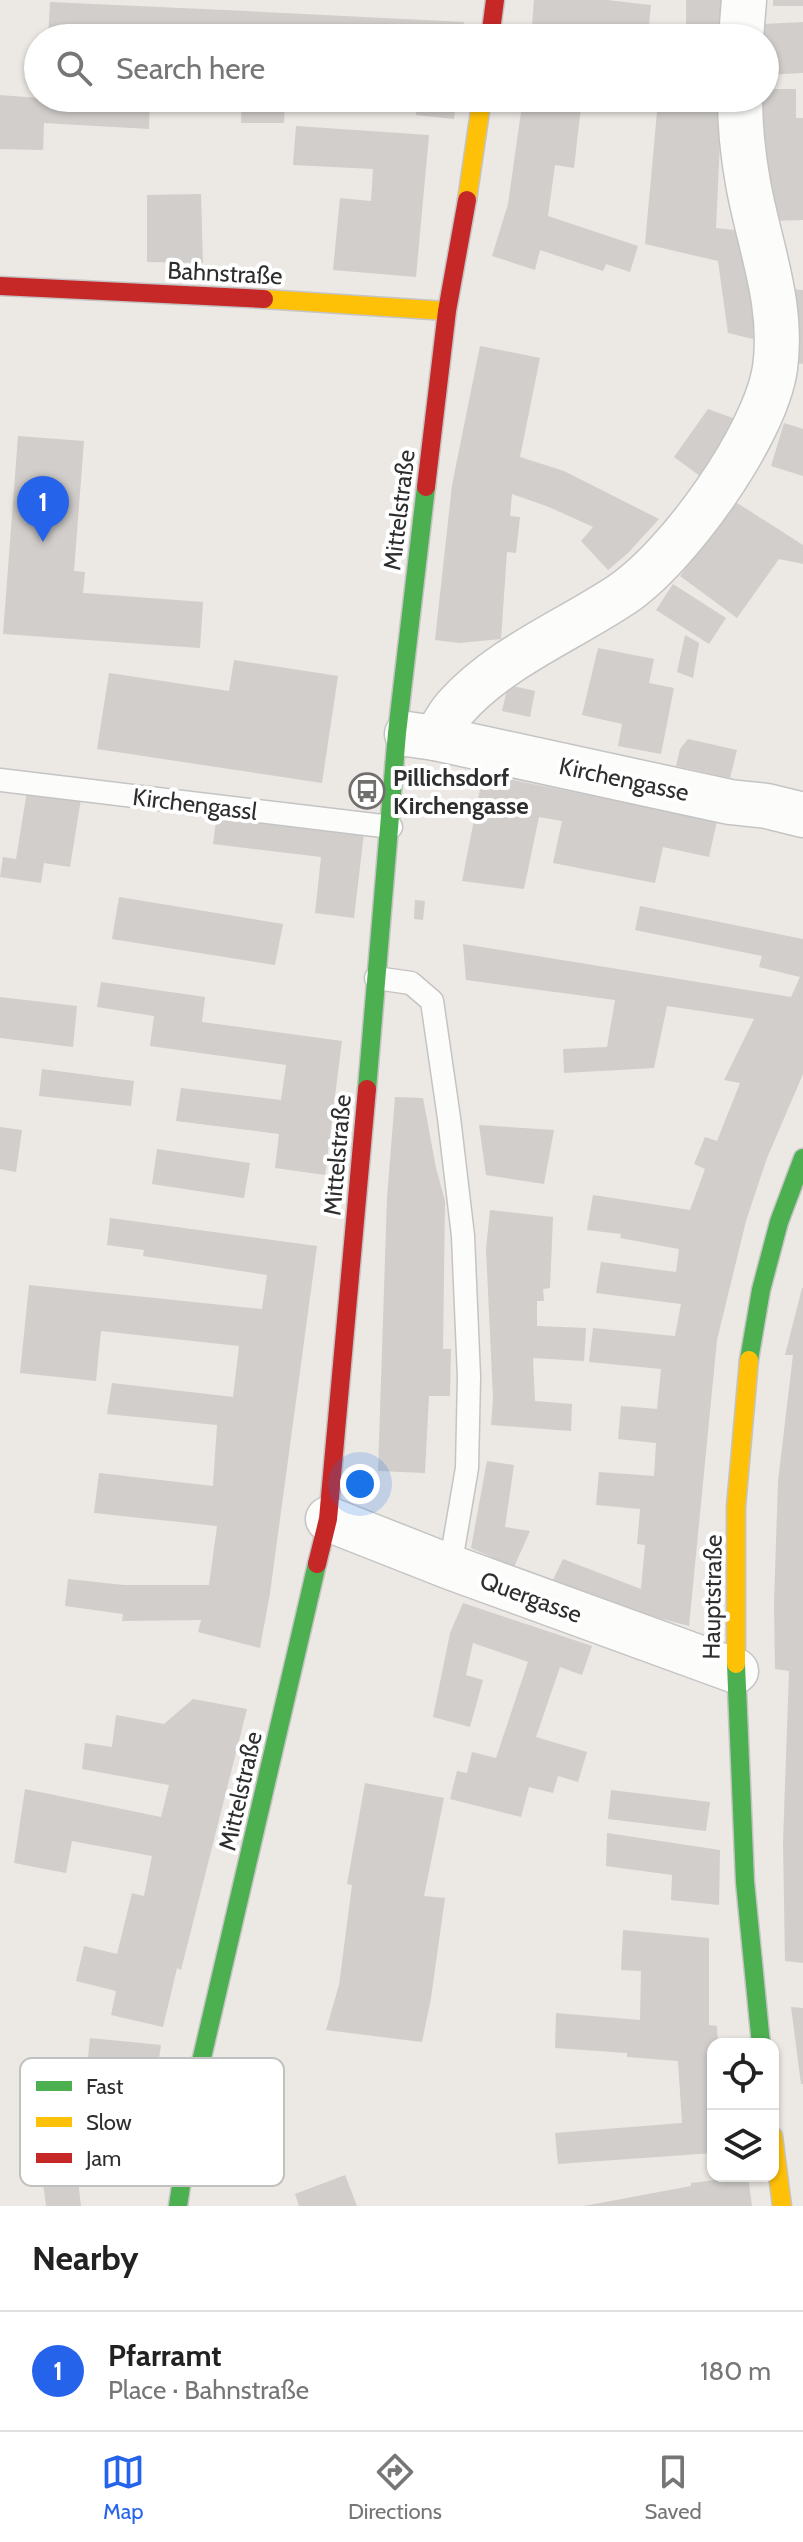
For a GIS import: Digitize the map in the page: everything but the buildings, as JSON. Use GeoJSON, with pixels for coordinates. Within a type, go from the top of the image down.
{"type":"FeatureCollection","features":[{"type":"Feature","properties":{"kind":"street"},"geometry":{"type":"LineString","coordinates":[[492,24],[495,0]]}},
{"type":"Feature","properties":{"kind":"street"},"geometry":{"type":"LineString","coordinates":[[742,24],[744,0]]}},
{"type":"Feature","properties":{"kind":"street","name":"Mittelstraße"},"geometry":{"type":"LineString","coordinates":[[202,2058],[328,1519],[391,827],[416,735],[447,311],[480,112]]}},
{"type":"Feature","properties":{"kind":"street"},"geometry":{"type":"LineString","coordinates":[[416,735],[455,708],[493,675],[624,593],[667,554],[733,468],[759,420],[775,370],[777,332],[770,275],[748,183],[741,112]]}},
{"type":"Feature","properties":{"kind":"street","name":"Bahnstraße"},"geometry":{"type":"LineString","coordinates":[[0,286],[371,304],[447,311]]}},
{"type":"Feature","properties":{"kind":"street","name":"Kirchengasse"},"geometry":{"type":"LineString","coordinates":[[416,735],[803,815]]}},
{"type":"Feature","properties":{"kind":"street","name":"Hauptstraße"},"geometry":{"type":"LineString","coordinates":[[760,2038],[748,1923],[736,1671],[736,1546],[742,1435],[753,1333],[774,1240],[803,1158]]}},
{"type":"Feature","properties":{"kind":"street","name":"Quergasse"},"geometry":{"type":"LineString","coordinates":[[328,1519],[736,1671]]}},
{"type":"Feature","properties":{"kind":"street"},"geometry":{"type":"LineString","coordinates":[[779,2182],[782,2206]]}},
{"type":"Feature","properties":{"kind":"street","name":"Mittelstraße"},"geometry":{"type":"LineString","coordinates":[[178,2206],[181,2186]]}},
{"type":"Feature","properties":{"kind":"lane","name":"Kirchengassl"},"geometry":{"type":"LineString","coordinates":[[0,780],[391,827]]}},
{"type":"Feature","properties":{"kind":"lane"},"geometry":{"type":"LineString","coordinates":[[376,978],[411,983],[432,1001],[449,1118],[463,1236],[469,1377],[467,1468],[450,1567]]}},
{"type":"Feature","properties":{"kind":"traffic: fast"},"geometry":{"type":"LineString","coordinates":[[367,1089],[397,733],[426,487]]}},
{"type":"Feature","properties":{"kind":"traffic: fast"},"geometry":{"type":"LineString","coordinates":[[749,1360],[761,1290],[779,1222],[803,1158]]}},
{"type":"Feature","properties":{"kind":"traffic: fast"},"geometry":{"type":"LineString","coordinates":[[202,2058],[317,1564]]}},
{"type":"Feature","properties":{"kind":"traffic: fast"},"geometry":{"type":"LineString","coordinates":[[736,1664],[745,1882],[760,2038]]}},
{"type":"Feature","properties":{"kind":"traffic: fast"},"geometry":{"type":"LineString","coordinates":[[178,2206],[181,2186]]}},
{"type":"Feature","properties":{"kind":"traffic: slow"},"geometry":{"type":"LineString","coordinates":[[467,200],[480,112]]}},
{"type":"Feature","properties":{"kind":"traffic: slow"},"geometry":{"type":"LineString","coordinates":[[264,299],[447,311]]}},
{"type":"Feature","properties":{"kind":"traffic: slow"},"geometry":{"type":"LineString","coordinates":[[736,1664],[736,1507],[749,1360]]}},
{"type":"Feature","properties":{"kind":"traffic: slow"},"geometry":{"type":"LineString","coordinates":[[779,2182],[782,2206]]}},
{"type":"Feature","properties":{"kind":"traffic: jam"},"geometry":{"type":"LineString","coordinates":[[492,24],[495,0]]}},
{"type":"Feature","properties":{"kind":"traffic: jam"},"geometry":{"type":"LineString","coordinates":[[426,487],[447,311],[467,200]]}},
{"type":"Feature","properties":{"kind":"traffic: jam"},"geometry":{"type":"LineString","coordinates":[[0,286],[264,299]]}},
{"type":"Feature","properties":{"kind":"traffic: jam"},"geometry":{"type":"LineString","coordinates":[[317,1564],[328,1519],[367,1089]]}},
{"type":"Feature","properties":{"kind":"place","name":"Pfarramt"},"geometry":{"type":"Point","coordinates":[43,542]}},
{"type":"Feature","properties":{"kind":"place","name":"Pillichsdorf Kirchengasse"},"geometry":{"type":"Point","coordinates":[367,791]}}]}
